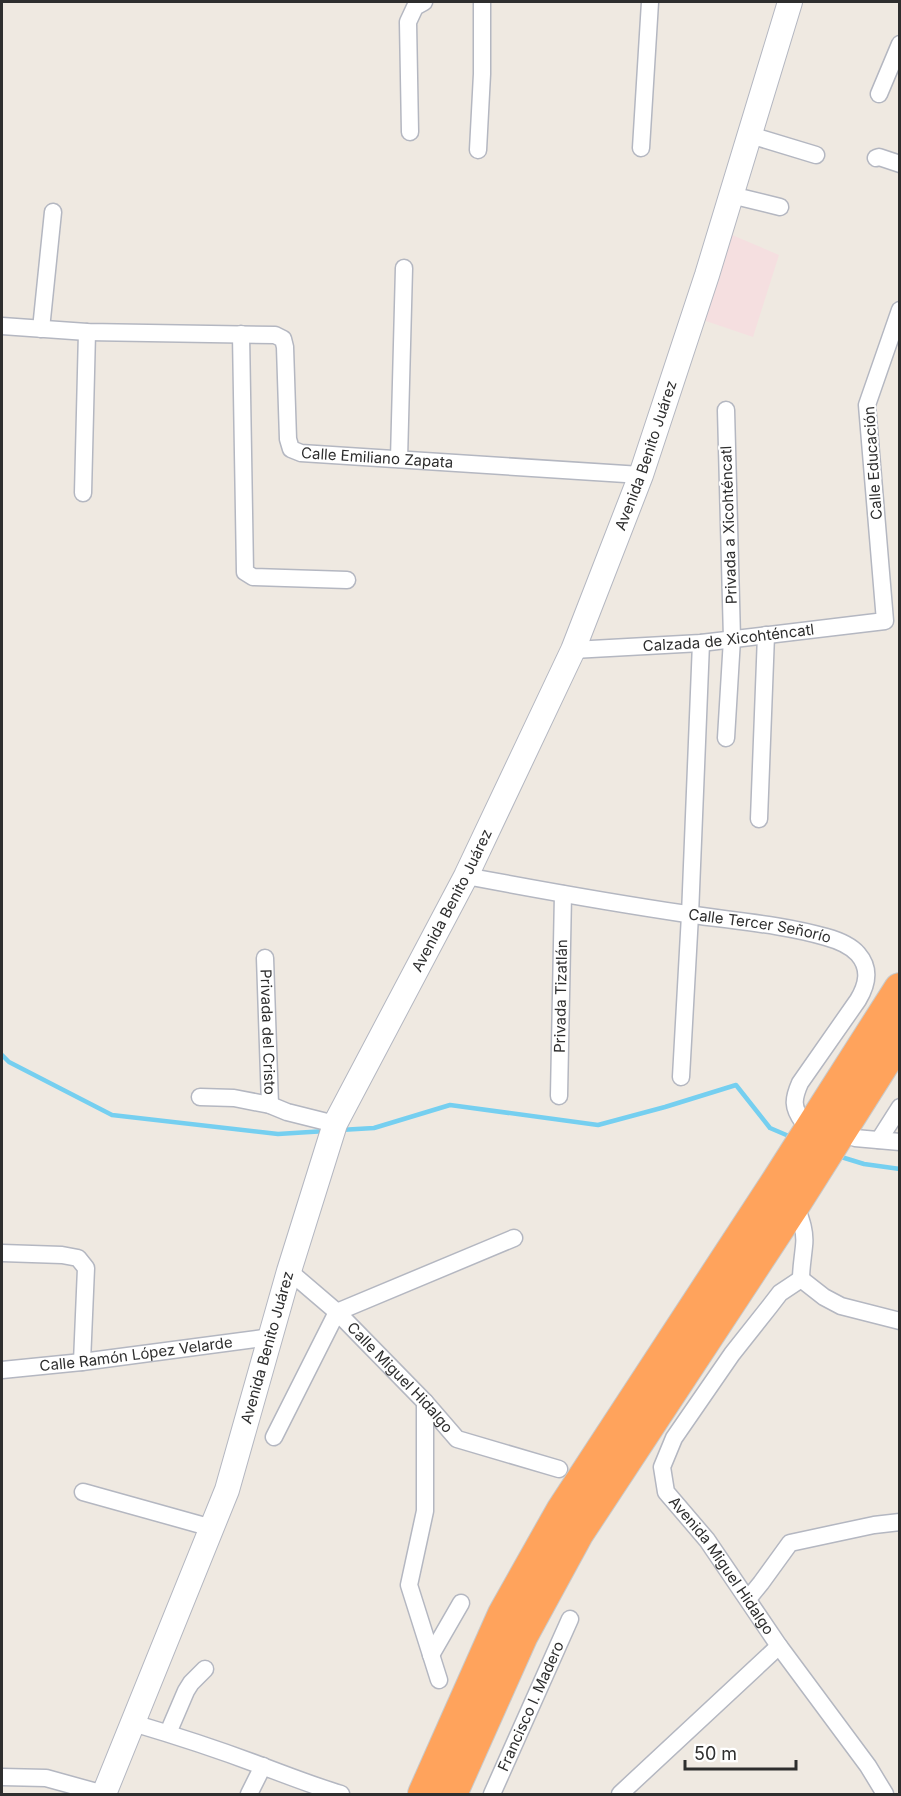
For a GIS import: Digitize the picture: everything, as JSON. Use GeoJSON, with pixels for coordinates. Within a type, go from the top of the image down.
{"type":"FeatureCollection","features":[{"type":"Feature","properties":{"kind":"highway"},"geometry":{"type":"LineString","coordinates":[[424,1794],[504,1614],[562,1511],[900,989]]}},
{"type":"Feature","properties":{"kind":"highway"},"geometry":{"type":"LineString","coordinates":[[451,1794],[522,1635],[577,1534],[795,1203],[900,1037]]}},
{"type":"Feature","properties":{"kind":"main road","name":"Avenida Benito Juárez"},"geometry":{"type":"LineString","coordinates":[[104,1794],[227,1490],[289,1271],[335,1124],[466,876],[573,650],[641,475],[707,275],[790,2]]}},
{"type":"Feature","properties":{"kind":"street"},"geometry":{"type":"LineString","coordinates":[[410,132],[408,21],[415,7],[424,2]]}},
{"type":"Feature","properties":{"kind":"street"},"geometry":{"type":"LineString","coordinates":[[478,150],[482,74],[482,2]]}},
{"type":"Feature","properties":{"kind":"street"},"geometry":{"type":"LineString","coordinates":[[641,148],[650,2]]}},
{"type":"Feature","properties":{"kind":"street"},"geometry":{"type":"LineString","coordinates":[[879,94],[900,44]]}},
{"type":"Feature","properties":{"kind":"street"},"geometry":{"type":"LineString","coordinates":[[750,135],[816,155]]}},
{"type":"Feature","properties":{"kind":"street"},"geometry":{"type":"LineString","coordinates":[[876,158],[900,164]]}},
{"type":"Feature","properties":{"kind":"street"},"geometry":{"type":"LineString","coordinates":[[731,195],[780,207]]}},
{"type":"Feature","properties":{"kind":"street"},"geometry":{"type":"LineString","coordinates":[[41,329],[53,212]]}},
{"type":"Feature","properties":{"kind":"street"},"geometry":{"type":"LineString","coordinates":[[399,459],[404,268]]}},
{"type":"Feature","properties":{"kind":"street","name":"Calle Educación"},"geometry":{"type":"LineString","coordinates":[[885,621],[867,405],[900,310]]}},
{"type":"Feature","properties":{"kind":"street","name":"Calle Emiliano Zapata"},"geometry":{"type":"LineString","coordinates":[[2,326],[87,332],[275,335],[283,339],[285,347],[288,439],[291,449],[301,453],[641,475]]}},
{"type":"Feature","properties":{"kind":"street"},"geometry":{"type":"LineString","coordinates":[[83,493],[87,332]]}},
{"type":"Feature","properties":{"kind":"street"},"geometry":{"type":"LineString","coordinates":[[241,334],[245,572],[253,577],[347,580]]}},
{"type":"Feature","properties":{"kind":"street","name":"Privada a Xicohténcatl"},"geometry":{"type":"LineString","coordinates":[[726,410],[732,639],[726,738]]}},
{"type":"Feature","properties":{"kind":"street","name":"Calzada de Xicohténcatl"},"geometry":{"type":"LineString","coordinates":[[573,650],[701,643],[885,621]]}},
{"type":"Feature","properties":{"kind":"street"},"geometry":{"type":"LineString","coordinates":[[759,819],[766,635]]}},
{"type":"Feature","properties":{"kind":"street"},"geometry":{"type":"LineString","coordinates":[[681,1077],[701,643]]}},
{"type":"Feature","properties":{"kind":"street","name":"Calle Tercer Señorío"},"geometry":{"type":"LineString","coordinates":[[466,876],[690,915],[781,927],[828,937],[857,953],[865,964],[867,975],[865,988],[800,1083],[795,1095],[794,1106],[803,1122]]}},
{"type":"Feature","properties":{"kind":"street","name":"Privada Tizatlán"},"geometry":{"type":"LineString","coordinates":[[559,1096],[563,894]]}},
{"type":"Feature","properties":{"kind":"street","name":"Privada del Cristo"},"geometry":{"type":"LineString","coordinates":[[265,958],[270,1105]]}},
{"type":"Feature","properties":{"kind":"street","name":"Privada del Cristo"},"geometry":{"type":"LineString","coordinates":[[200,1096],[234,1098],[270,1105],[287,1112],[335,1124]]}},
{"type":"Feature","properties":{"kind":"street"},"geometry":{"type":"LineString","coordinates":[[879,1140],[900,1107]]}},
{"type":"Feature","properties":{"kind":"street"},"geometry":{"type":"LineString","coordinates":[[855,1138],[900,1142]]}},
{"type":"Feature","properties":{"kind":"street"},"geometry":{"type":"LineString","coordinates":[[795,1203],[802,1223],[805,1244],[801,1279],[824,1297],[841,1306],[900,1321]]}},
{"type":"Feature","properties":{"kind":"street"},"geometry":{"type":"LineString","coordinates":[[274,1437],[337,1312],[514,1238]]}},
{"type":"Feature","properties":{"kind":"street"},"geometry":{"type":"LineString","coordinates":[[2,1253],[62,1255],[78,1258],[86,1268],[82,1362]]}},
{"type":"Feature","properties":{"kind":"street","name":"Calle Miguel Hidalgo"},"geometry":{"type":"LineString","coordinates":[[289,1271],[337,1312],[425,1402],[457,1439],[559,1469]]}},
{"type":"Feature","properties":{"kind":"street","name":"Avenida Miguel Hidalgo"},"geometry":{"type":"LineString","coordinates":[[801,1279],[780,1293],[732,1354],[674,1438],[662,1467],[666,1492],[706,1539],[778,1646],[868,1766],[885,1794]]}},
{"type":"Feature","properties":{"kind":"street","name":"Calle Ramón López Velarde"},"geometry":{"type":"LineString","coordinates":[[2,1370],[82,1362],[271,1337]]}},
{"type":"Feature","properties":{"kind":"street"},"geometry":{"type":"LineString","coordinates":[[425,1402],[425,1511],[409,1585],[440,1680]]}},
{"type":"Feature","properties":{"kind":"street"},"geometry":{"type":"LineString","coordinates":[[82,1492],[212,1528]]}},
{"type":"Feature","properties":{"kind":"street"},"geometry":{"type":"LineString","coordinates":[[748,1599],[790,1543],[874,1525],[900,1522]]}},
{"type":"Feature","properties":{"kind":"street"},"geometry":{"type":"LineString","coordinates":[[431,1655],[461,1603]]}},
{"type":"Feature","properties":{"kind":"street","name":"Francisco I. Madero"},"geometry":{"type":"LineString","coordinates":[[492,1794],[570,1619]]}},
{"type":"Feature","properties":{"kind":"street"},"geometry":{"type":"LineString","coordinates":[[620,1794],[778,1646]]}},
{"type":"Feature","properties":{"kind":"street"},"geometry":{"type":"LineString","coordinates":[[168,1733],[186,1691],[205,1669]]}},
{"type":"Feature","properties":{"kind":"street"},"geometry":{"type":"LineString","coordinates":[[133,1723],[262,1766],[312,1790],[341,1794]]}},
{"type":"Feature","properties":{"kind":"street"},"geometry":{"type":"LineString","coordinates":[[249,1794],[262,1766]]}},
{"type":"Feature","properties":{"kind":"street"},"geometry":{"type":"LineString","coordinates":[[2,1777],[46,1778],[104,1794]]}},
{"type":"Feature","properties":{"kind":"shaded area"},"geometry":{"type":"Polygon","coordinates":[[[725,232],[779,255],[753,337],[697,318],[725,232]]]}},
{"type":"Feature","properties":{"kind":"waterway"},"geometry":{"type":"LineString","coordinates":[[2,1055],[9,1062],[112,1115],[278,1134],[326,1131]]}},
{"type":"Feature","properties":{"kind":"waterway"},"geometry":{"type":"LineString","coordinates":[[340,1130],[374,1128],[450,1105],[598,1125],[736,1085],[770,1128],[791,1137]]}},
{"type":"Feature","properties":{"kind":"waterway"},"geometry":{"type":"LineString","coordinates":[[838,1156],[864,1164],[900,1169]]}}]}
